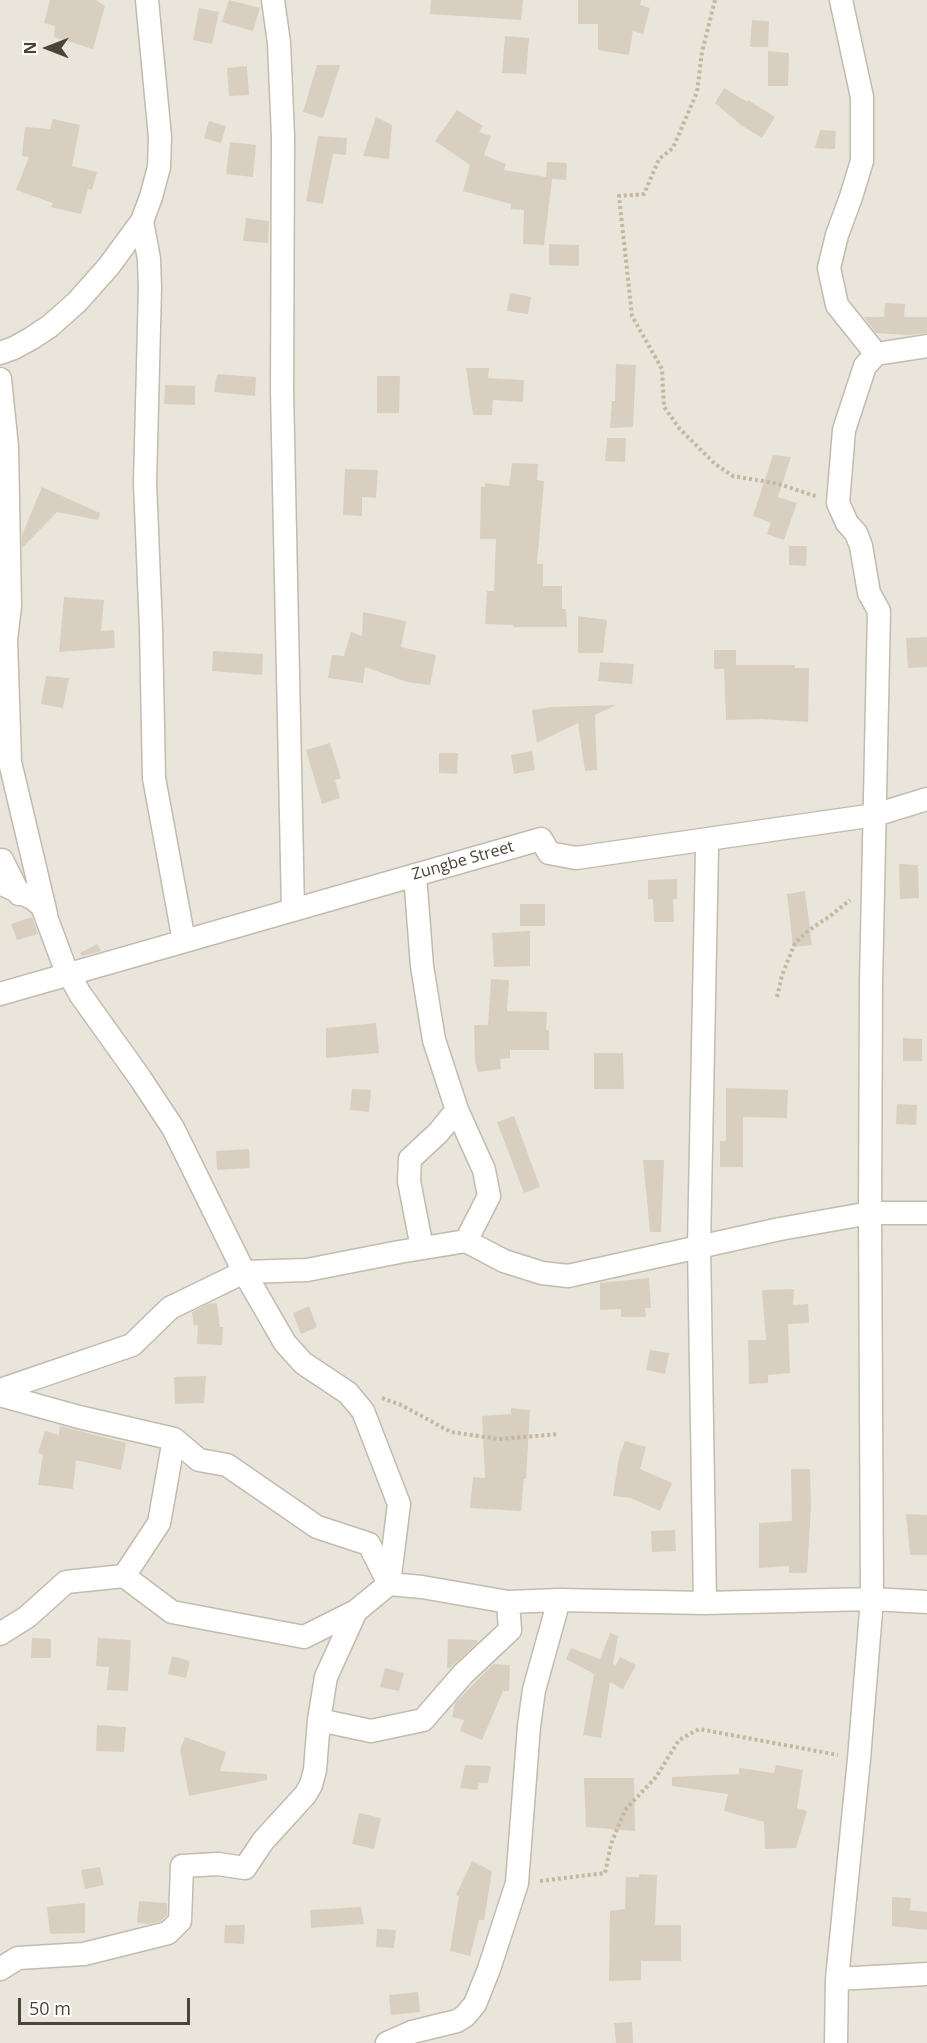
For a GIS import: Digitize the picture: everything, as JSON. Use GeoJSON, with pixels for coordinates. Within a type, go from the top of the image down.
{"type":"FeatureCollection","features":[{"type":"Feature","properties":{"kind":"street"},"geometry":{"type":"LineString","coordinates":[[0,352],[14,348],[41,332],[77,302],[109,266],[141,221],[151,197],[159,167],[160,137],[147,0]]}},
{"type":"Feature","properties":{"kind":"street"},"geometry":{"type":"LineString","coordinates":[[273,0],[279,43],[284,137],[282,391],[293,910]]}},
{"type":"Feature","properties":{"kind":"street"},"geometry":{"type":"LineString","coordinates":[[841,0],[862,97],[862,161],[852,197],[837,235],[829,268],[837,305],[876,354]]}},
{"type":"Feature","properties":{"kind":"street"},"geometry":{"type":"LineString","coordinates":[[141,221],[149,259],[150,278],[145,483],[152,629],[154,778],[184,941]]}},
{"type":"Feature","properties":{"kind":"street"},"geometry":{"type":"LineString","coordinates":[[836,2043],[837,1979],[873,1599],[871,982],[879,611],[869,593],[861,546],[838,503],[844,430],[865,366],[876,354],[927,346]]}},
{"type":"Feature","properties":{"kind":"street"},"geometry":{"type":"LineString","coordinates":[[0,379],[8,458],[10,606],[6,640],[9,762],[62,976]]}},
{"type":"Feature","properties":{"kind":"street","name":"Zungbe Street"},"geometry":{"type":"LineString","coordinates":[[0,994],[541,839],[549,853],[576,858],[875,814],[927,799]]}},
{"type":"Feature","properties":{"kind":"street"},"geometry":{"type":"LineString","coordinates":[[705,1603],[699,1246],[707,849]]}},
{"type":"Feature","properties":{"kind":"street"},"geometry":{"type":"LineString","coordinates":[[0,866],[2,861],[62,976]]}},
{"type":"Feature","properties":{"kind":"street"},"geometry":{"type":"LineString","coordinates":[[416,875],[422,966],[434,1040],[457,1110],[484,1170],[489,1196],[466,1241]]}},
{"type":"Feature","properties":{"kind":"street"},"geometry":{"type":"LineString","coordinates":[[0,883],[32,898],[42,906],[64,965],[80,994],[173,1128],[244,1272],[294,1354],[303,1363],[348,1393],[363,1411],[399,1504],[389,1584],[356,1611],[304,1637],[172,1612],[124,1576],[66,1582],[27,1617],[0,1634]]}},
{"type":"Feature","properties":{"kind":"street"},"geometry":{"type":"LineString","coordinates":[[422,1248],[409,1181],[410,1159],[438,1133],[457,1110]]}},
{"type":"Feature","properties":{"kind":"street"},"geometry":{"type":"LineString","coordinates":[[0,1389],[132,1345],[170,1308],[244,1272],[308,1270],[466,1241],[513,1264],[542,1273],[568,1276],[780,1229],[870,1213],[927,1213]]}},
{"type":"Feature","properties":{"kind":"street"},"geometry":{"type":"LineString","coordinates":[[0,1395],[79,1417],[174,1439],[200,1460],[227,1465],[317,1527],[369,1544],[389,1584]]}},
{"type":"Feature","properties":{"kind":"street"},"geometry":{"type":"LineString","coordinates":[[124,1576],[159,1522],[174,1439]]}},
{"type":"Feature","properties":{"kind":"street"},"geometry":{"type":"LineString","coordinates":[[389,1584],[422,1587],[508,1602],[559,1600],[705,1603],[873,1599],[927,1602]]}},
{"type":"Feature","properties":{"kind":"street"},"geometry":{"type":"LineString","coordinates":[[387,2043],[412,2032],[457,2021],[465,2016],[475,2004],[489,1969],[517,1883],[529,1726],[534,1690],[559,1600]]}},
{"type":"Feature","properties":{"kind":"street"},"geometry":{"type":"LineString","coordinates":[[319,1720],[371,1731],[423,1720],[463,1674],[510,1630],[508,1602]]}},
{"type":"Feature","properties":{"kind":"street"},"geometry":{"type":"LineString","coordinates":[[0,1969],[18,1958],[84,1954],[168,1933],[180,1921],[182,1866],[218,1864],[245,1868],[263,1841],[305,1795],[315,1770],[319,1720],[326,1677],[356,1611]]}},
{"type":"Feature","properties":{"kind":"street"},"geometry":{"type":"LineString","coordinates":[[837,1979],[927,1974]]}},
{"type":"Feature","properties":{"kind":"path"},"geometry":{"type":"LineString","coordinates":[[715,0],[702,52],[697,93],[673,148],[659,159],[644,194],[619,196],[632,316],[662,369],[664,407],[680,428],[715,464],[733,476],[779,484],[838,503]]}},
{"type":"Feature","properties":{"kind":"path"},"geometry":{"type":"LineString","coordinates":[[777,997],[782,975],[795,943],[808,930],[830,916],[851,898]]}},
{"type":"Feature","properties":{"kind":"path"},"geometry":{"type":"LineString","coordinates":[[348,1393],[379,1397],[401,1405],[451,1432],[499,1439],[558,1434]]}},
{"type":"Feature","properties":{"kind":"path"},"geometry":{"type":"LineString","coordinates":[[517,1883],[605,1873],[611,1844],[625,1810],[656,1777],[679,1740],[699,1729],[859,1759]]}},
{"type":"Feature","properties":{"kind":"shaded area"},"geometry":{"type":"Polygon","coordinates":[[[0,0],[927,0],[927,2043],[0,2043],[0,0]]]}},
{"type":"Feature","properties":{"kind":"building"},"geometry":{"type":"Polygon","coordinates":[[[50,0],[96,0],[105,6],[93,49],[54,37],[55,26],[44,23],[50,0]]]}},
{"type":"Feature","properties":{"kind":"building"},"geometry":{"type":"Polygon","coordinates":[[[229,0],[260,8],[253,31],[222,22],[229,0]]]}},
{"type":"Feature","properties":{"kind":"building"},"geometry":{"type":"Polygon","coordinates":[[[431,0],[523,0],[521,20],[430,14],[431,0]]]}},
{"type":"Feature","properties":{"kind":"building"},"geometry":{"type":"Polygon","coordinates":[[[578,0],[641,0],[640,5],[650,8],[643,34],[633,31],[629,55],[598,50],[598,24],[578,24],[578,0]]]}},
{"type":"Feature","properties":{"kind":"building"},"geometry":{"type":"Polygon","coordinates":[[[199,8],[219,12],[212,44],[193,40],[199,8]]]}},
{"type":"Feature","properties":{"kind":"building"},"geometry":{"type":"Polygon","coordinates":[[[752,20],[769,21],[768,47],[750,47],[752,20]]]}},
{"type":"Feature","properties":{"kind":"building"},"geometry":{"type":"Polygon","coordinates":[[[505,36],[529,38],[526,74],[502,73],[505,36]]]}},
{"type":"Feature","properties":{"kind":"building"},"geometry":{"type":"Polygon","coordinates":[[[768,51],[789,53],[788,86],[768,86],[768,51]]]}},
{"type":"Feature","properties":{"kind":"building"},"geometry":{"type":"Polygon","coordinates":[[[317,65],[340,65],[323,118],[303,112],[317,65]]]}},
{"type":"Feature","properties":{"kind":"building"},"geometry":{"type":"Polygon","coordinates":[[[247,66],[249,95],[229,96],[227,68],[247,66]]]}},
{"type":"Feature","properties":{"kind":"building"},"geometry":{"type":"Polygon","coordinates":[[[724,88],[775,117],[762,138],[741,125],[715,103],[724,88]]]}},
{"type":"Feature","properties":{"kind":"building"},"geometry":{"type":"Polygon","coordinates":[[[457,110],[483,126],[479,132],[491,136],[484,155],[506,164],[504,170],[546,177],[547,162],[567,163],[566,180],[552,179],[544,245],[523,244],[524,210],[511,209],[511,204],[463,191],[470,165],[435,141],[457,110]]]}},
{"type":"Feature","properties":{"kind":"building"},"geometry":{"type":"Polygon","coordinates":[[[376,117],[392,125],[389,159],[363,156],[376,117]]]}},
{"type":"Feature","properties":{"kind":"building"},"geometry":{"type":"Polygon","coordinates":[[[53,119],[80,125],[72,166],[97,172],[92,190],[88,189],[81,214],[51,207],[53,203],[16,190],[29,157],[22,156],[25,127],[50,129],[53,119]]]}},
{"type":"Feature","properties":{"kind":"building"},"geometry":{"type":"Polygon","coordinates":[[[209,121],[226,126],[221,143],[204,138],[209,121]]]}},
{"type":"Feature","properties":{"kind":"building"},"geometry":{"type":"Polygon","coordinates":[[[820,130],[836,131],[835,149],[815,148],[820,130]]]}},
{"type":"Feature","properties":{"kind":"building"},"geometry":{"type":"Polygon","coordinates":[[[318,136],[347,138],[346,155],[333,154],[323,204],[306,201],[318,136]]]}},
{"type":"Feature","properties":{"kind":"building"},"geometry":{"type":"Polygon","coordinates":[[[230,142],[256,145],[253,177],[226,174],[230,142]]]}},
{"type":"Feature","properties":{"kind":"building"},"geometry":{"type":"Polygon","coordinates":[[[246,218],[269,221],[268,243],[243,241],[246,218]]]}},
{"type":"Feature","properties":{"kind":"building"},"geometry":{"type":"Polygon","coordinates":[[[549,244],[579,245],[579,266],[549,265],[549,244]]]}},
{"type":"Feature","properties":{"kind":"building"},"geometry":{"type":"Polygon","coordinates":[[[510,293],[531,297],[528,314],[507,311],[510,293]]]}},
{"type":"Feature","properties":{"kind":"building"},"geometry":{"type":"Polygon","coordinates":[[[885,303],[905,304],[904,317],[927,317],[927,333],[908,335],[876,333],[864,317],[884,317],[885,303]]]}},
{"type":"Feature","properties":{"kind":"building"},"geometry":{"type":"Polygon","coordinates":[[[616,364],[636,365],[633,427],[610,428],[612,401],[615,401],[616,364]]]}},
{"type":"Feature","properties":{"kind":"building"},"geometry":{"type":"Polygon","coordinates":[[[466,368],[489,368],[488,378],[524,380],[523,402],[493,400],[492,415],[473,415],[466,368]]]}},
{"type":"Feature","properties":{"kind":"building"},"geometry":{"type":"Polygon","coordinates":[[[217,374],[256,377],[255,396],[214,392],[217,374]]]}},
{"type":"Feature","properties":{"kind":"building"},"geometry":{"type":"Polygon","coordinates":[[[377,376],[400,376],[399,413],[377,413],[377,376]]]}},
{"type":"Feature","properties":{"kind":"building"},"geometry":{"type":"Polygon","coordinates":[[[165,385],[195,386],[195,405],[164,404],[165,385]]]}},
{"type":"Feature","properties":{"kind":"building"},"geometry":{"type":"Polygon","coordinates":[[[607,438],[626,438],[625,462],[605,461],[607,438]]]}},
{"type":"Feature","properties":{"kind":"building"},"geometry":{"type":"Polygon","coordinates":[[[773,455],[791,457],[778,497],[797,503],[784,540],[767,534],[771,523],[753,516],[773,455]]]}},
{"type":"Feature","properties":{"kind":"building"},"geometry":{"type":"Polygon","coordinates":[[[512,463],[538,464],[537,480],[544,481],[537,564],[543,564],[543,586],[562,586],[562,609],[566,609],[567,627],[513,627],[513,625],[485,624],[487,591],[494,591],[496,539],[480,539],[481,487],[485,487],[485,483],[509,486],[512,463]]]}},
{"type":"Feature","properties":{"kind":"building"},"geometry":{"type":"Polygon","coordinates":[[[345,469],[378,470],[376,498],[362,497],[362,516],[343,515],[345,469]]]}},
{"type":"Feature","properties":{"kind":"building"},"geometry":{"type":"Polygon","coordinates":[[[42,487],[100,513],[98,520],[57,512],[22,548],[22,535],[42,487]]]}},
{"type":"Feature","properties":{"kind":"building"},"geometry":{"type":"Polygon","coordinates":[[[789,546],[807,546],[806,566],[789,565],[789,546]]]}},
{"type":"Feature","properties":{"kind":"building"},"geometry":{"type":"Polygon","coordinates":[[[64,597],[104,600],[101,631],[114,630],[115,648],[59,652],[64,597]]]}},
{"type":"Feature","properties":{"kind":"building"},"geometry":{"type":"Polygon","coordinates":[[[363,612],[406,621],[401,647],[436,655],[430,685],[407,682],[365,667],[363,683],[328,678],[332,655],[344,656],[351,632],[362,636],[363,612]]]}},
{"type":"Feature","properties":{"kind":"building"},"geometry":{"type":"Polygon","coordinates":[[[578,616],[607,620],[603,653],[578,653],[578,616]]]}},
{"type":"Feature","properties":{"kind":"building"},"geometry":{"type":"Polygon","coordinates":[[[927,637],[927,667],[908,668],[906,638],[927,637]]]}},
{"type":"Feature","properties":{"kind":"building"},"geometry":{"type":"Polygon","coordinates":[[[714,650],[736,650],[736,665],[795,665],[795,668],[809,668],[808,722],[761,719],[726,720],[724,669],[714,669],[714,650]]]}},
{"type":"Feature","properties":{"kind":"building"},"geometry":{"type":"Polygon","coordinates":[[[213,651],[263,654],[262,675],[212,671],[213,651]]]}},
{"type":"Feature","properties":{"kind":"building"},"geometry":{"type":"Polygon","coordinates":[[[600,662],[634,664],[632,684],[598,681],[600,662]]]}},
{"type":"Feature","properties":{"kind":"building"},"geometry":{"type":"Polygon","coordinates":[[[46,676],[69,678],[63,708],[41,704],[46,676]]]}},
{"type":"Feature","properties":{"kind":"building"},"geometry":{"type":"Polygon","coordinates":[[[616,705],[595,715],[597,770],[585,771],[578,723],[537,743],[532,710],[551,707],[616,705]]]}},
{"type":"Feature","properties":{"kind":"building"},"geometry":{"type":"Polygon","coordinates":[[[330,743],[341,778],[335,780],[340,798],[322,804],[306,750],[330,743]]]}},
{"type":"Feature","properties":{"kind":"building"},"geometry":{"type":"Polygon","coordinates":[[[532,751],[535,770],[514,774],[511,755],[532,751]]]}},
{"type":"Feature","properties":{"kind":"building"},"geometry":{"type":"Polygon","coordinates":[[[439,753],[458,753],[457,774],[439,773],[439,753]]]}},
{"type":"Feature","properties":{"kind":"building"},"geometry":{"type":"Polygon","coordinates":[[[899,864],[918,865],[919,898],[900,899],[899,864]]]}},
{"type":"Feature","properties":{"kind":"building"},"geometry":{"type":"Polygon","coordinates":[[[677,879],[677,899],[673,899],[674,922],[654,922],[653,899],[648,899],[648,880],[677,879]]]}},
{"type":"Feature","properties":{"kind":"building"},"geometry":{"type":"Polygon","coordinates":[[[805,891],[812,945],[793,947],[787,894],[805,891]]]}},
{"type":"Feature","properties":{"kind":"building"},"geometry":{"type":"Polygon","coordinates":[[[520,904],[545,904],[545,926],[520,926],[520,904]]]}},
{"type":"Feature","properties":{"kind":"building"},"geometry":{"type":"Polygon","coordinates":[[[32,917],[38,934],[17,940],[11,924],[32,917]]]}},
{"type":"Feature","properties":{"kind":"building"},"geometry":{"type":"Polygon","coordinates":[[[530,931],[530,966],[494,967],[492,933],[530,931]]]}},
{"type":"Feature","properties":{"kind":"building"},"geometry":{"type":"Polygon","coordinates":[[[97,944],[101,951],[82,956],[80,953],[97,944]]]}},
{"type":"Feature","properties":{"kind":"building"},"geometry":{"type":"Polygon","coordinates":[[[491,979],[509,980],[507,1011],[547,1012],[546,1030],[549,1030],[549,1050],[510,1050],[510,1058],[500,1059],[501,1069],[478,1072],[475,1062],[474,1025],[488,1025],[491,979]]]}},
{"type":"Feature","properties":{"kind":"building"},"geometry":{"type":"Polygon","coordinates":[[[376,1023],[379,1053],[326,1058],[326,1028],[376,1023]]]}},
{"type":"Feature","properties":{"kind":"building"},"geometry":{"type":"Polygon","coordinates":[[[903,1038],[922,1039],[922,1061],[903,1061],[903,1038]]]}},
{"type":"Feature","properties":{"kind":"building"},"geometry":{"type":"Polygon","coordinates":[[[594,1053],[623,1053],[624,1089],[594,1089],[594,1053]]]}},
{"type":"Feature","properties":{"kind":"building"},"geometry":{"type":"Polygon","coordinates":[[[726,1088],[788,1090],[787,1118],[743,1117],[743,1167],[720,1167],[720,1141],[726,1141],[726,1088]]]}},
{"type":"Feature","properties":{"kind":"building"},"geometry":{"type":"Polygon","coordinates":[[[352,1089],[371,1090],[369,1112],[350,1110],[352,1089]]]}},
{"type":"Feature","properties":{"kind":"building"},"geometry":{"type":"Polygon","coordinates":[[[897,1104],[917,1105],[916,1125],[896,1124],[897,1104]]]}},
{"type":"Feature","properties":{"kind":"building"},"geometry":{"type":"Polygon","coordinates":[[[514,1116],[540,1187],[524,1193],[497,1122],[514,1116]]]}},
{"type":"Feature","properties":{"kind":"building"},"geometry":{"type":"Polygon","coordinates":[[[249,1149],[250,1168],[217,1170],[216,1151],[249,1149]]]}},
{"type":"Feature","properties":{"kind":"building"},"geometry":{"type":"Polygon","coordinates":[[[643,1160],[664,1160],[661,1232],[650,1232],[643,1160]]]}},
{"type":"Feature","properties":{"kind":"building"},"geometry":{"type":"Polygon","coordinates":[[[649,1278],[651,1308],[645,1308],[646,1317],[621,1317],[621,1309],[600,1310],[600,1283],[649,1278]]]}},
{"type":"Feature","properties":{"kind":"building"},"geometry":{"type":"Polygon","coordinates":[[[794,1289],[793,1305],[808,1304],[809,1323],[788,1324],[790,1373],[768,1375],[768,1383],[749,1384],[748,1340],[766,1340],[762,1290],[794,1289]]]}},
{"type":"Feature","properties":{"kind":"building"},"geometry":{"type":"Polygon","coordinates":[[[217,1303],[220,1327],[223,1327],[222,1345],[197,1344],[198,1325],[194,1326],[192,1312],[208,1304],[217,1303]]]}},
{"type":"Feature","properties":{"kind":"building"},"geometry":{"type":"Polygon","coordinates":[[[309,1306],[317,1327],[301,1334],[293,1313],[309,1306]]]}},
{"type":"Feature","properties":{"kind":"building"},"geometry":{"type":"Polygon","coordinates":[[[650,1350],[669,1353],[665,1374],[646,1370],[650,1350]]]}},
{"type":"Feature","properties":{"kind":"building"},"geometry":{"type":"Polygon","coordinates":[[[206,1376],[204,1403],[175,1404],[174,1377],[206,1376]]]}},
{"type":"Feature","properties":{"kind":"building"},"geometry":{"type":"Polygon","coordinates":[[[511,1408],[530,1410],[526,1479],[524,1479],[521,1511],[470,1508],[473,1477],[485,1478],[482,1416],[511,1414],[511,1408]]]}},
{"type":"Feature","properties":{"kind":"building"},"geometry":{"type":"Polygon","coordinates":[[[60,1426],[126,1443],[121,1470],[76,1460],[73,1489],[38,1485],[43,1455],[38,1453],[45,1431],[59,1435],[60,1426]]]}},
{"type":"Feature","properties":{"kind":"building"},"geometry":{"type":"Polygon","coordinates":[[[625,1441],[646,1447],[640,1469],[672,1483],[660,1511],[631,1498],[613,1496],[619,1457],[625,1441]]]}},
{"type":"Feature","properties":{"kind":"building"},"geometry":{"type":"Polygon","coordinates":[[[791,1469],[810,1469],[811,1507],[807,1573],[789,1573],[789,1566],[759,1568],[759,1523],[792,1521],[791,1469]]]}},
{"type":"Feature","properties":{"kind":"building"},"geometry":{"type":"Polygon","coordinates":[[[906,1514],[927,1515],[927,1555],[910,1555],[906,1514]]]}},
{"type":"Feature","properties":{"kind":"building"},"geometry":{"type":"Polygon","coordinates":[[[675,1530],[676,1551],[652,1552],[651,1531],[675,1530]]]}},
{"type":"Feature","properties":{"kind":"building"},"geometry":{"type":"Polygon","coordinates":[[[610,1633],[618,1636],[613,1664],[616,1665],[620,1657],[636,1665],[623,1689],[610,1682],[601,1738],[583,1735],[594,1674],[566,1659],[571,1648],[600,1659],[610,1633]]]}},
{"type":"Feature","properties":{"kind":"building"},"geometry":{"type":"Polygon","coordinates":[[[32,1638],[51,1639],[51,1658],[31,1658],[32,1638]]]}},
{"type":"Feature","properties":{"kind":"building"},"geometry":{"type":"Polygon","coordinates":[[[98,1638],[131,1640],[128,1691],[107,1690],[109,1667],[96,1666],[98,1638]]]}},
{"type":"Feature","properties":{"kind":"building"},"geometry":{"type":"Polygon","coordinates":[[[448,1639],[477,1640],[477,1643],[450,1668],[447,1668],[448,1639]]]}},
{"type":"Feature","properties":{"kind":"building"},"geometry":{"type":"Polygon","coordinates":[[[172,1656],[190,1661],[186,1678],[168,1674],[172,1656]]]}},
{"type":"Feature","properties":{"kind":"building"},"geometry":{"type":"Polygon","coordinates":[[[493,1664],[510,1665],[509,1691],[503,1691],[482,1740],[460,1731],[464,1720],[452,1717],[455,1703],[493,1664]]]}},
{"type":"Feature","properties":{"kind":"building"},"geometry":{"type":"Polygon","coordinates":[[[385,1668],[404,1673],[399,1691],[380,1687],[385,1668]]]}},
{"type":"Feature","properties":{"kind":"building"},"geometry":{"type":"Polygon","coordinates":[[[97,1725],[126,1727],[124,1752],[96,1751],[97,1725]]]}},
{"type":"Feature","properties":{"kind":"building"},"geometry":{"type":"Polygon","coordinates":[[[185,1737],[226,1752],[220,1771],[267,1774],[267,1780],[189,1796],[180,1750],[185,1737]]]}},
{"type":"Feature","properties":{"kind":"building"},"geometry":{"type":"Polygon","coordinates":[[[465,1765],[491,1766],[488,1783],[479,1783],[477,1790],[460,1788],[465,1765]]]}},
{"type":"Feature","properties":{"kind":"building"},"geometry":{"type":"Polygon","coordinates":[[[776,1765],[803,1770],[797,1808],[807,1811],[796,1848],[765,1849],[764,1822],[724,1811],[728,1794],[672,1786],[672,1777],[739,1774],[739,1768],[774,1773],[776,1765]]]}},
{"type":"Feature","properties":{"kind":"building"},"geometry":{"type":"Polygon","coordinates":[[[584,1778],[634,1778],[635,1831],[586,1827],[584,1778]]]}},
{"type":"Feature","properties":{"kind":"building"},"geometry":{"type":"Polygon","coordinates":[[[359,1813],[381,1818],[374,1849],[352,1844],[359,1813]]]}},
{"type":"Feature","properties":{"kind":"building"},"geometry":{"type":"Polygon","coordinates":[[[472,1861],[492,1871],[484,1920],[479,1920],[470,1956],[450,1951],[459,1896],[456,1895],[472,1861]]]}},
{"type":"Feature","properties":{"kind":"building"},"geometry":{"type":"Polygon","coordinates":[[[100,1867],[104,1885],[85,1889],[81,1870],[100,1867]]]}},
{"type":"Feature","properties":{"kind":"building"},"geometry":{"type":"Polygon","coordinates":[[[639,1874],[657,1875],[655,1925],[681,1925],[681,1961],[641,1961],[641,1980],[609,1981],[610,1911],[625,1909],[626,1877],[639,1877],[639,1874]]]}},
{"type":"Feature","properties":{"kind":"building"},"geometry":{"type":"Polygon","coordinates":[[[892,1897],[911,1898],[910,1910],[927,1912],[927,1930],[892,1926],[892,1897]]]}},
{"type":"Feature","properties":{"kind":"building"},"geometry":{"type":"Polygon","coordinates":[[[139,1901],[167,1903],[167,1915],[161,1921],[148,1924],[137,1923],[139,1901]]]}},
{"type":"Feature","properties":{"kind":"building"},"geometry":{"type":"Polygon","coordinates":[[[85,1903],[85,1933],[50,1934],[47,1907],[85,1903]]]}},
{"type":"Feature","properties":{"kind":"building"},"geometry":{"type":"Polygon","coordinates":[[[361,1907],[364,1924],[311,1928],[310,1910],[361,1907]]]}},
{"type":"Feature","properties":{"kind":"building"},"geometry":{"type":"Polygon","coordinates":[[[225,1925],[245,1925],[244,1944],[224,1943],[225,1925]]]}},
{"type":"Feature","properties":{"kind":"building"},"geometry":{"type":"Polygon","coordinates":[[[377,1929],[396,1930],[394,1948],[376,1947],[377,1929]]]}},
{"type":"Feature","properties":{"kind":"building"},"geometry":{"type":"Polygon","coordinates":[[[418,1992],[420,2012],[391,2015],[389,1995],[418,1992]]]}},
{"type":"Feature","properties":{"kind":"building"},"geometry":{"type":"Polygon","coordinates":[[[632,2022],[633,2043],[616,2043],[614,2023],[632,2022]]]}}]}
